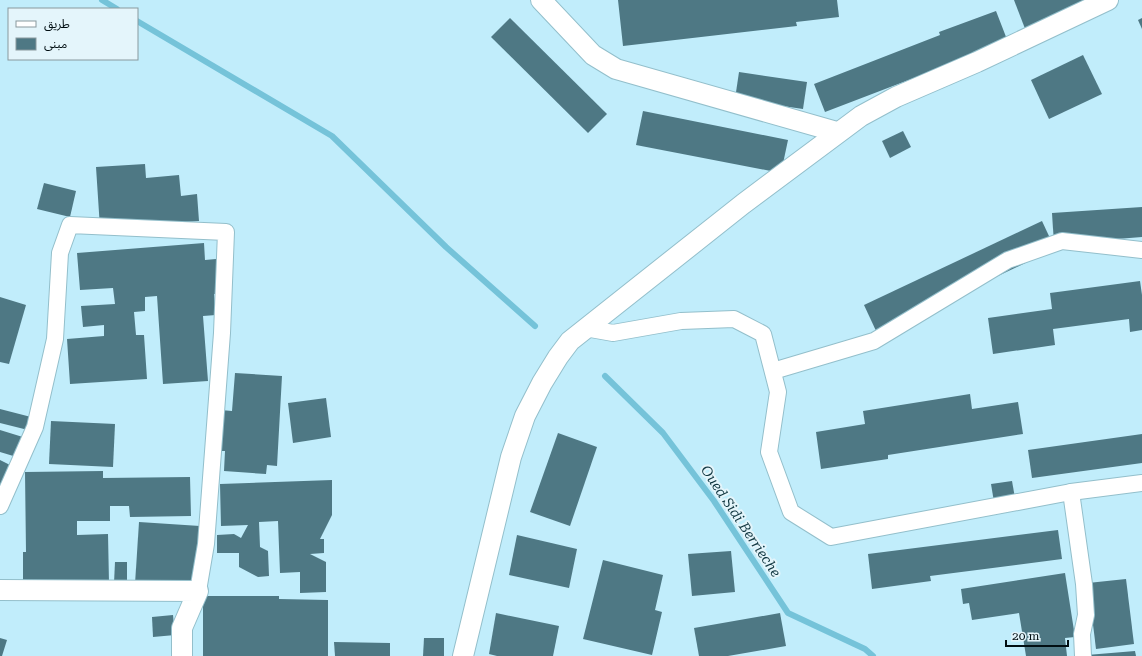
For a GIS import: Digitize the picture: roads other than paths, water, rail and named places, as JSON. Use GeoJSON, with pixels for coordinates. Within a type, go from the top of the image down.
{"type":"FeatureCollection","features":[{"type":"Feature","properties":{"kind":"street"},"geometry":{"type":"LineString","coordinates":[[541,0],[593,55],[616,69],[837,132]]}},
{"type":"Feature","properties":{"kind":"street"},"geometry":{"type":"LineString","coordinates":[[463,656],[511,457],[525,416],[542,383],[570,341],[743,204],[837,132],[861,116],[896,97],[984,59],[1108,0]]}},
{"type":"Feature","properties":{"kind":"street"},"geometry":{"type":"LineString","coordinates":[[0,506],[35,427],[55,339],[60,253],[70,225],[226,232],[222,333],[207,536],[198,591],[182,628],[182,656]]}},
{"type":"Feature","properties":{"kind":"street"},"geometry":{"type":"LineString","coordinates":[[773,371],[874,341],[1008,260],[1062,240],[1142,250]]}},
{"type":"Feature","properties":{"kind":"street"},"geometry":{"type":"LineString","coordinates":[[585,328],[613,333],[681,321],[734,319],[763,334],[778,392],[769,452],[791,512],[830,537],[1071,492],[1141,486]]}},
{"type":"Feature","properties":{"kind":"street"},"geometry":{"type":"LineString","coordinates":[[1071,492],[1084,584],[1086,615],[1082,634],[1083,656]]}},
{"type":"Feature","properties":{"kind":"street"},"geometry":{"type":"LineString","coordinates":[[0,590],[198,591]]}},
{"type":"Feature","properties":{"kind":"waterway"},"geometry":{"type":"LineString","coordinates":[[102,0],[115,8]]}},
{"type":"Feature","properties":{"kind":"waterway"},"geometry":{"type":"LineString","coordinates":[[138,22],[332,136],[446,247],[535,326]]}},
{"type":"Feature","properties":{"kind":"waterway","name":"Oued Sidi Berrieche"},"geometry":{"type":"LineString","coordinates":[[605,376],[663,433],[714,501],[788,613],[865,649],[873,656]]}}]}
